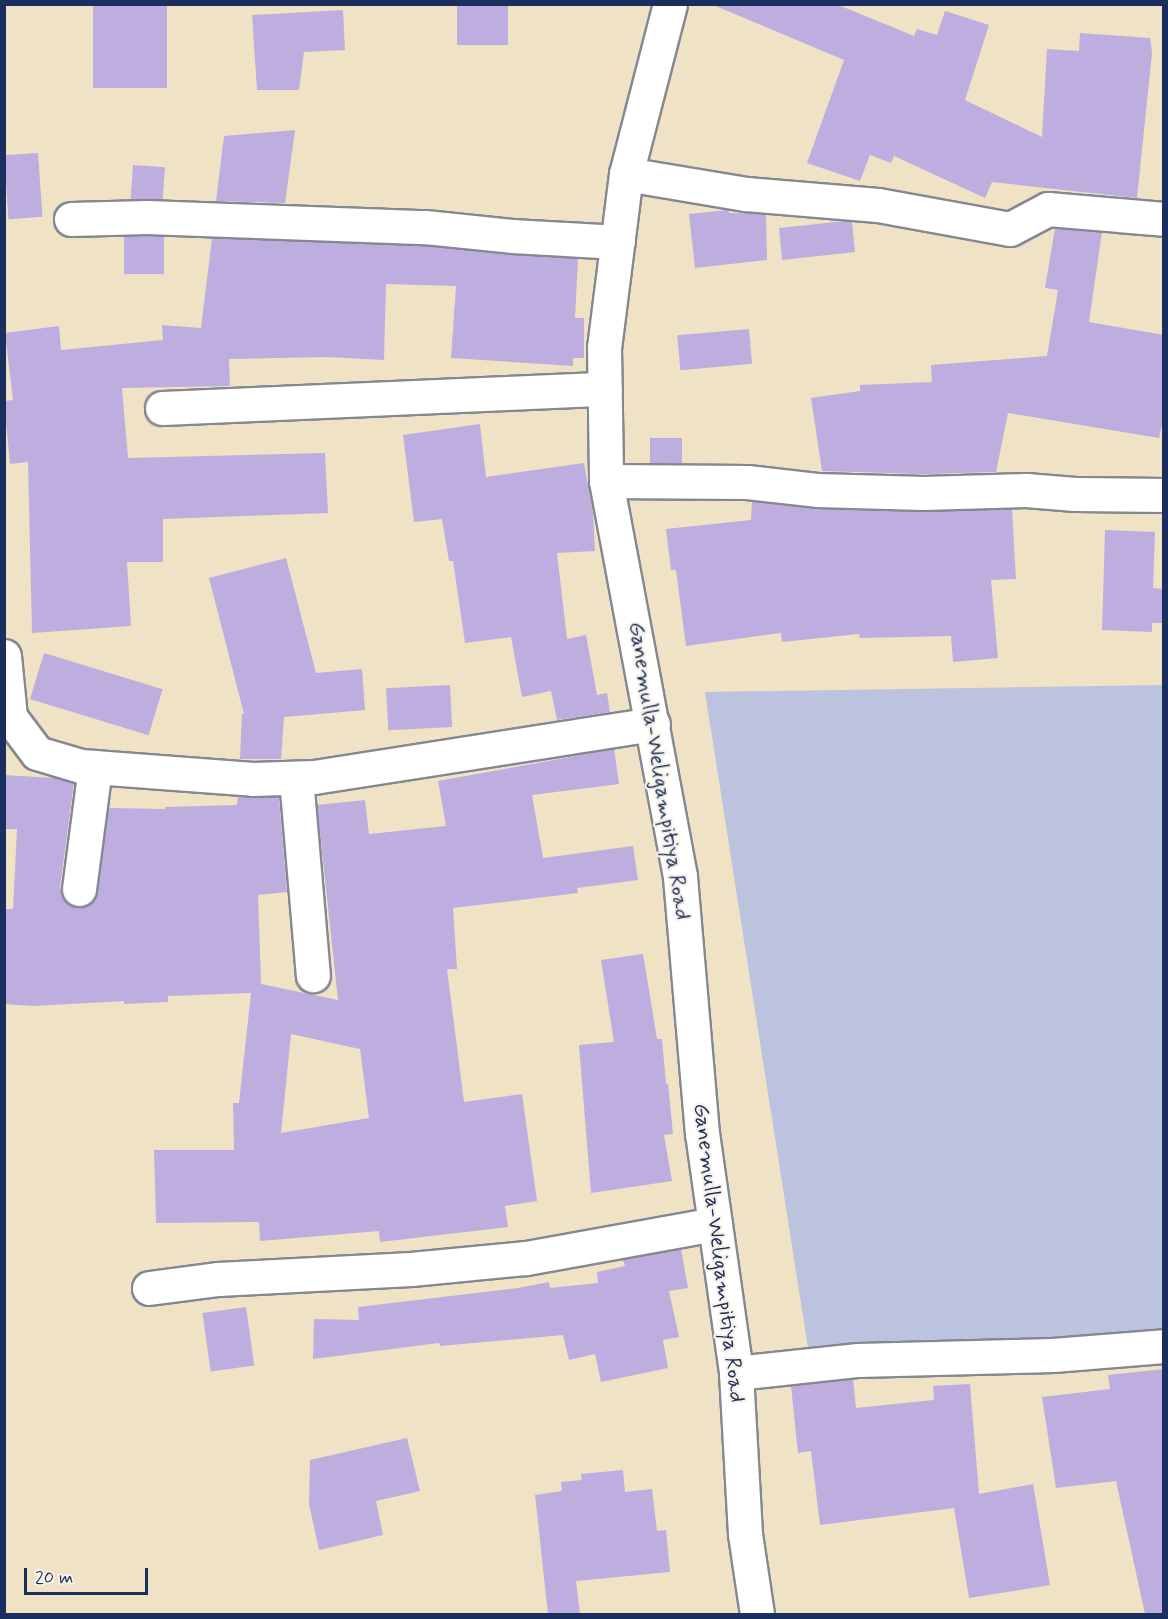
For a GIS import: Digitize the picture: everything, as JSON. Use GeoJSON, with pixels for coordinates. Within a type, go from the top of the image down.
{"type":"FeatureCollection","features":[{"type":"Feature","properties":{"kind":"street","name":"Ganemulla-Weligampitiya Road"},"geometry":{"type":"LineString","coordinates":[[669,4],[626,174],[604,347],[606,481],[680,876],[702,1133],[736,1373],[745,1534],[757,1614]]}},
{"type":"Feature","properties":{"kind":"street"},"geometry":{"type":"LineString","coordinates":[[626,174],[746,194],[878,205],[1010,229],[1048,209],[1164,219]]}},
{"type":"Feature","properties":{"kind":"street"},"geometry":{"type":"LineString","coordinates":[[71,219],[147,218],[425,227],[512,236],[618,242]]}},
{"type":"Feature","properties":{"kind":"street"},"geometry":{"type":"LineString","coordinates":[[162,408],[605,389]]}},
{"type":"Feature","properties":{"kind":"street"},"geometry":{"type":"LineString","coordinates":[[606,481],[747,482],[817,490],[923,493],[1026,490],[1075,494],[1164,495]]}},
{"type":"Feature","properties":{"kind":"street"},"geometry":{"type":"LineString","coordinates":[[4,656],[10,717],[37,753],[81,766],[253,779],[296,778],[504,749],[653,724]]}},
{"type":"Feature","properties":{"kind":"street"},"geometry":{"type":"LineString","coordinates":[[79,889],[95,767]]}},
{"type":"Feature","properties":{"kind":"street"},"geometry":{"type":"LineString","coordinates":[[296,778],[313,975]]}},
{"type":"Feature","properties":{"kind":"street"},"geometry":{"type":"LineString","coordinates":[[149,1288],[229,1278],[411,1269],[526,1258],[715,1224]]}},
{"type":"Feature","properties":{"kind":"street"},"geometry":{"type":"LineString","coordinates":[[736,1373],[858,1360],[1053,1355],[1164,1346]]}},
{"type":"Feature","properties":{"kind":"shaded area"},"geometry":{"type":"Polygon","coordinates":[[[1163,685],[1163,1354],[811,1367],[705,692],[1163,685]]]}},
{"type":"Feature","properties":{"kind":"building"},"geometry":{"type":"Polygon","coordinates":[[[93,4],[167,4],[167,88],[93,88],[93,4]]]}},
{"type":"Feature","properties":{"kind":"building"},"geometry":{"type":"Polygon","coordinates":[[[457,4],[508,4],[508,45],[457,45],[457,4]]]}},
{"type":"Feature","properties":{"kind":"building"},"geometry":{"type":"Polygon","coordinates":[[[711,4],[836,4],[914,36],[917,29],[937,35],[945,11],[989,25],[965,100],[1042,137],[1047,49],[1079,51],[1080,33],[1150,38],[1152,53],[1137,198],[992,182],[985,198],[894,156],[891,163],[870,155],[860,181],[807,163],[844,60],[711,4]]]}},
{"type":"Feature","properties":{"kind":"building"},"geometry":{"type":"Polygon","coordinates":[[[343,10],[345,50],[304,52],[299,90],[257,90],[252,15],[343,10]]]}},
{"type":"Feature","properties":{"kind":"building"},"geometry":{"type":"Polygon","coordinates":[[[295,130],[285,203],[216,201],[224,136],[295,130]]]}},
{"type":"Feature","properties":{"kind":"building"},"geometry":{"type":"Polygon","coordinates":[[[38,153],[42,217],[9,219],[4,155],[38,153]]]}},
{"type":"Feature","properties":{"kind":"building"},"geometry":{"type":"Polygon","coordinates":[[[133,165],[165,167],[163,201],[131,199],[133,165]]]}},
{"type":"Feature","properties":{"kind":"building"},"geometry":{"type":"Polygon","coordinates":[[[728,210],[729,213],[766,214],[767,260],[695,268],[689,214],[728,210]]]}},
{"type":"Feature","properties":{"kind":"building"},"geometry":{"type":"Polygon","coordinates":[[[852,222],[855,252],[782,260],[779,228],[852,222]]]}},
{"type":"Feature","properties":{"kind":"building"},"geometry":{"type":"Polygon","coordinates":[[[1055,228],[1102,232],[1089,322],[1164,335],[1164,416],[1159,438],[1008,413],[996,472],[923,474],[822,471],[811,398],[860,391],[860,385],[932,382],[931,365],[1047,356],[1058,290],[1045,288],[1055,228]]]}},
{"type":"Feature","properties":{"kind":"building"},"geometry":{"type":"Polygon","coordinates":[[[124,236],[164,236],[164,274],[124,274],[124,236]]]}},
{"type":"Feature","properties":{"kind":"building"},"geometry":{"type":"Polygon","coordinates":[[[212,238],[424,246],[578,259],[575,318],[584,318],[584,358],[573,358],[573,366],[451,358],[456,286],[386,284],[384,360],[326,357],[229,359],[230,386],[122,388],[128,458],[325,453],[328,513],[163,519],[163,562],[127,562],[131,626],[32,633],[28,462],[10,464],[4,401],[13,400],[5,333],[59,326],[61,350],[163,340],[162,325],[201,328],[212,238]]]}},
{"type":"Feature","properties":{"kind":"building"},"geometry":{"type":"Polygon","coordinates":[[[749,329],[752,364],[680,370],[677,335],[749,329]]]}},
{"type":"Feature","properties":{"kind":"building"},"geometry":{"type":"Polygon","coordinates":[[[480,424],[486,477],[584,463],[593,513],[595,551],[557,553],[567,639],[586,635],[597,695],[607,693],[610,712],[557,720],[551,691],[522,697],[511,637],[465,643],[453,561],[449,561],[442,519],[414,522],[403,435],[480,424]]]}},
{"type":"Feature","properties":{"kind":"building"},"geometry":{"type":"Polygon","coordinates":[[[650,438],[682,438],[682,463],[650,463],[650,438]]]}},
{"type":"Feature","properties":{"kind":"building"},"geometry":{"type":"Polygon","coordinates":[[[752,501],[816,509],[922,512],[1012,509],[1016,579],[991,580],[998,658],[953,662],[951,636],[860,638],[859,634],[782,642],[781,633],[686,646],[676,570],[671,570],[666,529],[751,520],[752,501]]]}},
{"type":"Feature","properties":{"kind":"building"},"geometry":{"type":"Polygon","coordinates":[[[1105,530],[1155,532],[1153,588],[1164,589],[1164,623],[1152,623],[1152,632],[1102,630],[1105,530]]]}},
{"type":"Feature","properties":{"kind":"building"},"geometry":{"type":"Polygon","coordinates":[[[286,558],[316,673],[362,669],[365,710],[284,717],[281,759],[240,759],[242,713],[244,714],[209,578],[286,558]]]}},
{"type":"Feature","properties":{"kind":"building"},"geometry":{"type":"Polygon","coordinates":[[[44,653],[163,689],[149,735],[30,699],[44,653]]]}},
{"type":"Feature","properties":{"kind":"building"},"geometry":{"type":"Polygon","coordinates":[[[450,685],[452,727],[388,730],[386,688],[450,685]]]}},
{"type":"Feature","properties":{"kind":"building"},"geometry":{"type":"Polygon","coordinates":[[[614,749],[619,784],[532,795],[543,858],[633,846],[638,880],[577,888],[578,893],[453,908],[457,969],[447,969],[464,1102],[522,1094],[537,1201],[505,1206],[508,1227],[380,1242],[379,1231],[260,1241],[259,1222],[156,1223],[154,1150],[234,1150],[233,1103],[239,1103],[251,993],[168,996],[168,1002],[124,1004],[124,1001],[33,1006],[4,1004],[4,909],[13,909],[17,829],[4,829],[4,775],[55,778],[74,783],[60,887],[67,903],[77,908],[87,906],[93,901],[97,892],[109,808],[165,809],[165,807],[237,805],[238,797],[279,797],[287,892],[258,895],[261,984],[338,1000],[317,805],[365,800],[369,834],[446,826],[438,781],[614,749]],[[291,1034],[281,1133],[369,1118],[360,1049],[291,1034]]]}},
{"type":"Feature","properties":{"kind":"building"},"geometry":{"type":"Polygon","coordinates":[[[643,954],[657,1039],[662,1039],[666,1084],[668,1083],[673,1134],[664,1135],[672,1181],[591,1193],[579,1045],[614,1042],[601,960],[643,954]]]}},
{"type":"Feature","properties":{"kind":"building"},"geometry":{"type":"Polygon","coordinates":[[[681,1249],[688,1288],[669,1291],[679,1337],[663,1340],[668,1368],[601,1382],[595,1354],[569,1360],[563,1335],[440,1346],[439,1343],[313,1359],[314,1319],[359,1320],[358,1307],[518,1288],[549,1282],[550,1288],[598,1283],[597,1272],[625,1266],[623,1260],[681,1249]]]}},
{"type":"Feature","properties":{"kind":"building"},"geometry":{"type":"Polygon","coordinates":[[[246,1307],[254,1365],[211,1372],[202,1313],[246,1307]]]}},
{"type":"Feature","properties":{"kind":"building"},"geometry":{"type":"Polygon","coordinates":[[[1164,1369],[1164,1614],[1145,1614],[1116,1481],[1056,1488],[1042,1397],[1110,1389],[1108,1375],[1164,1369]]]}},
{"type":"Feature","properties":{"kind":"building"},"geometry":{"type":"Polygon","coordinates":[[[853,1379],[856,1408],[934,1400],[933,1386],[970,1384],[979,1494],[1033,1484],[1050,1585],[969,1598],[954,1508],[820,1525],[811,1451],[798,1453],[791,1386],[853,1379]]]}},
{"type":"Feature","properties":{"kind":"building"},"geometry":{"type":"Polygon","coordinates":[[[407,1438],[420,1491],[376,1501],[383,1535],[319,1550],[309,1504],[310,1460],[407,1438]]]}},
{"type":"Feature","properties":{"kind":"building"},"geometry":{"type":"Polygon","coordinates":[[[623,1470],[625,1492],[652,1489],[657,1531],[666,1530],[670,1572],[576,1581],[580,1614],[548,1614],[535,1495],[562,1491],[561,1482],[582,1480],[581,1474],[623,1470]]]}}]}
